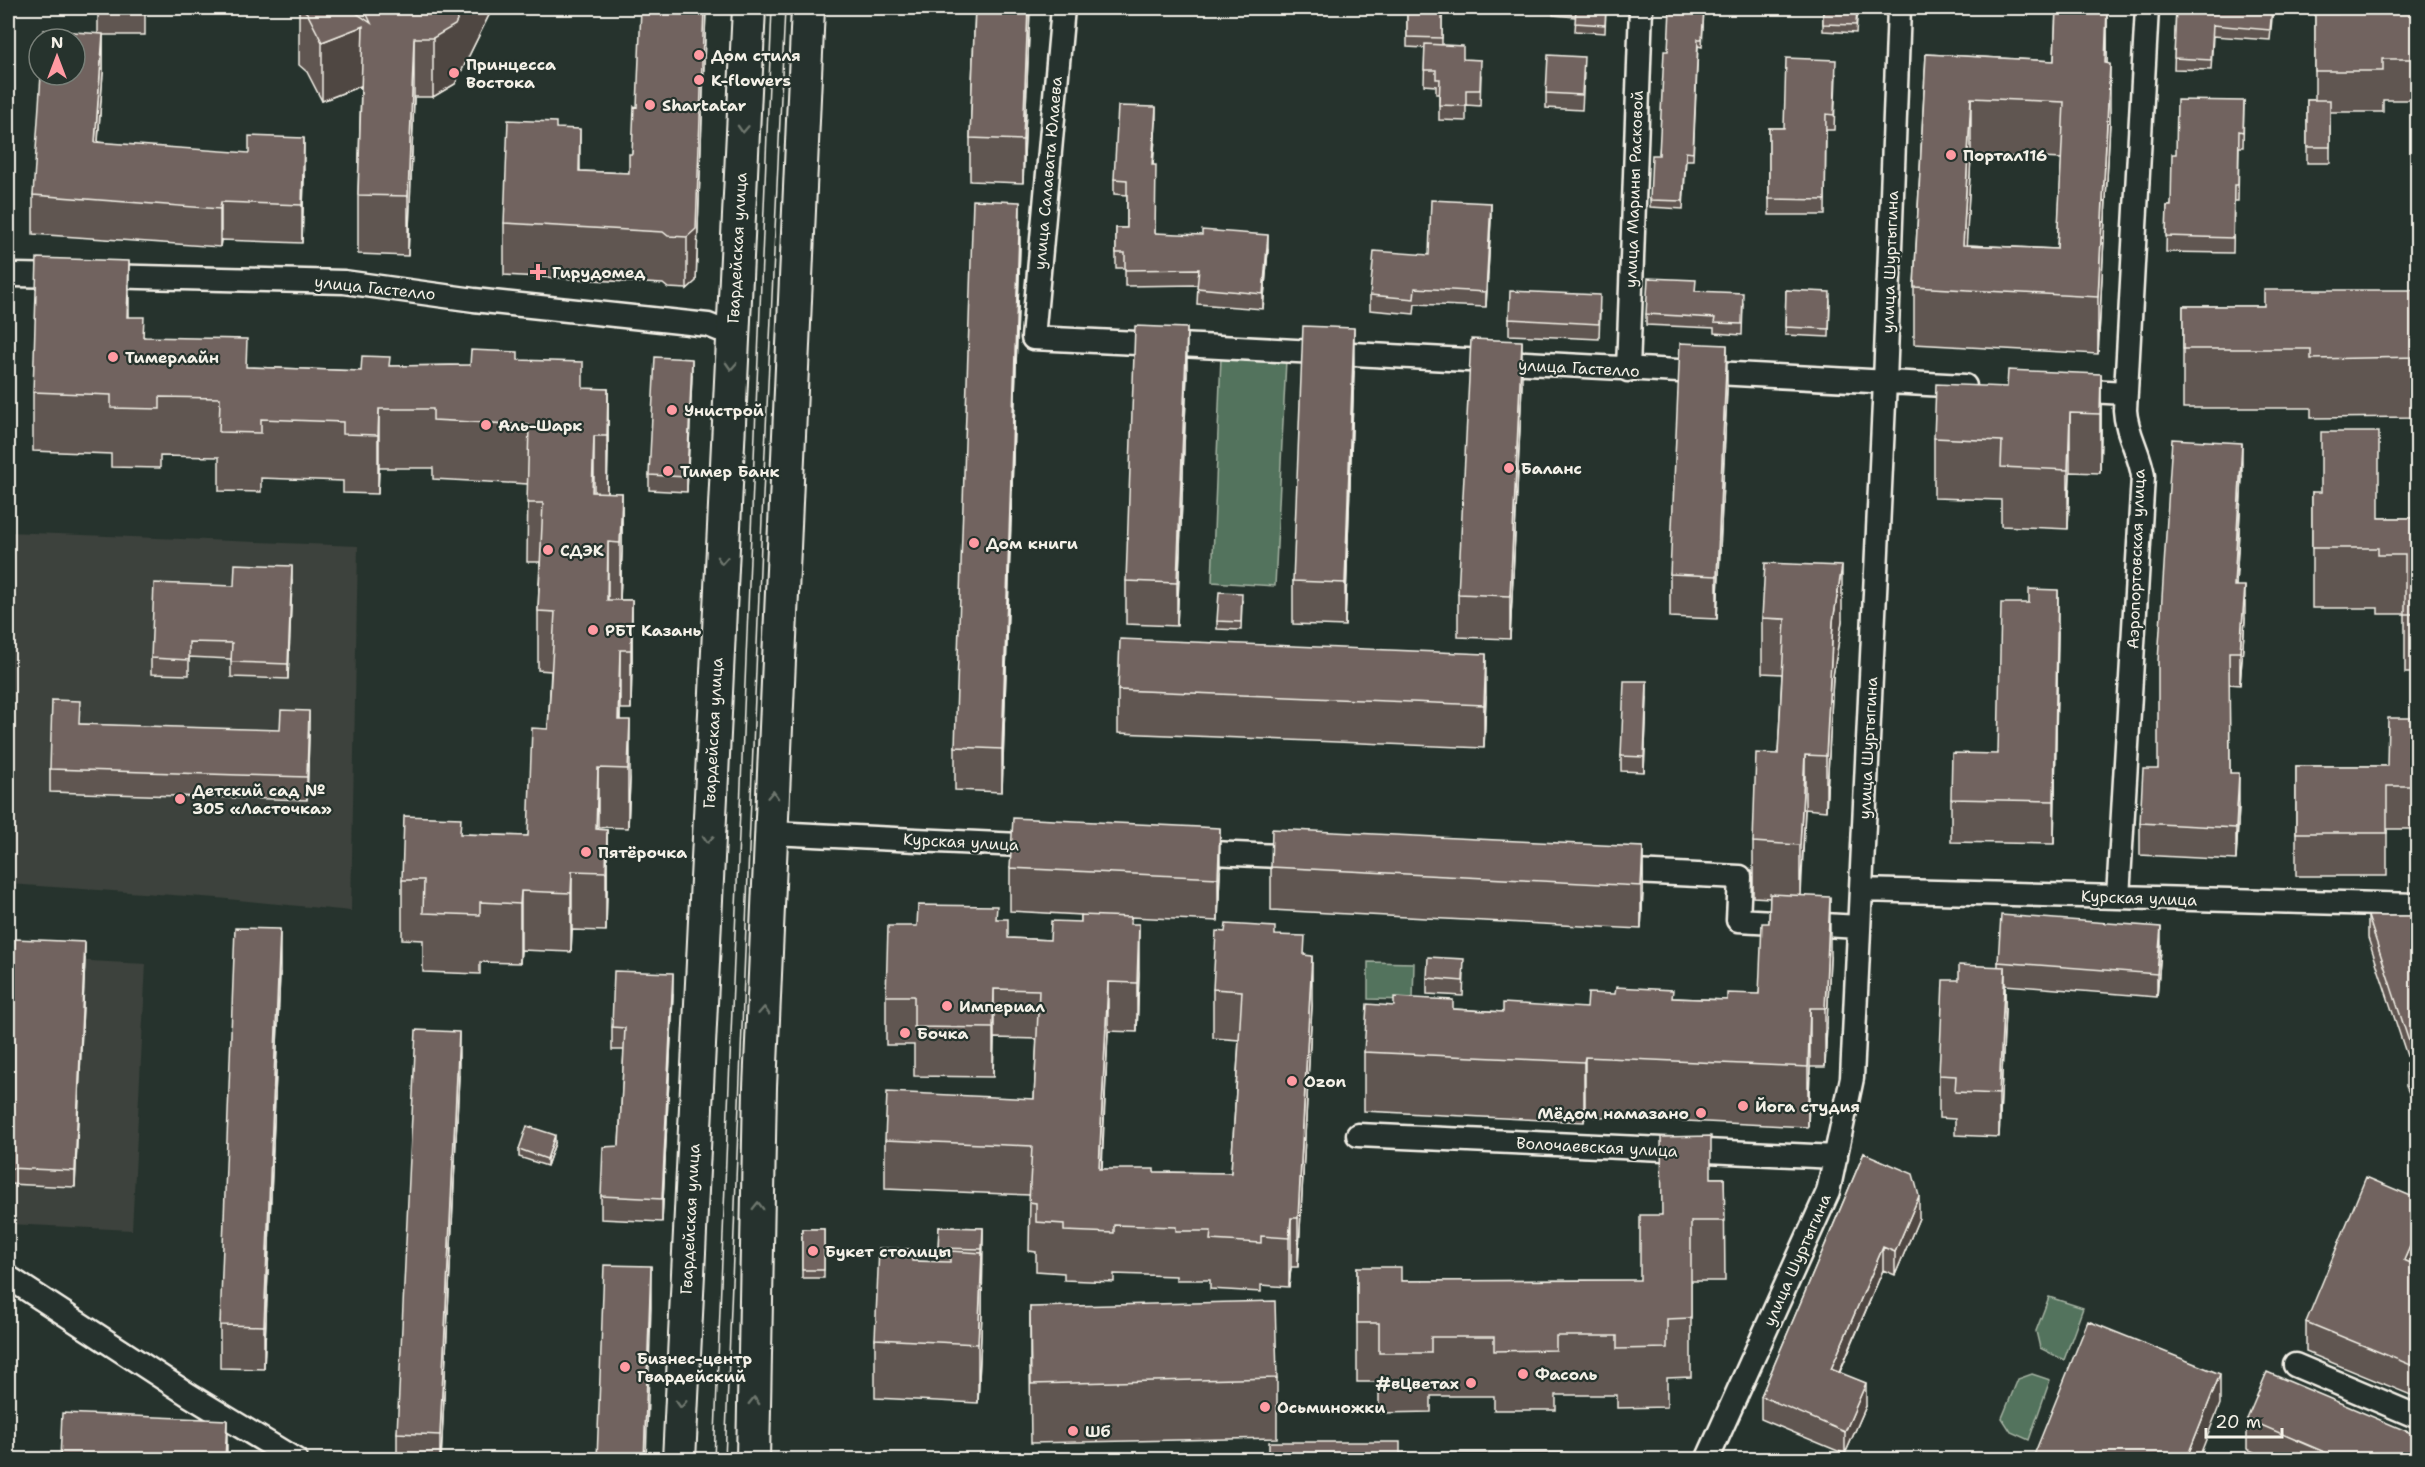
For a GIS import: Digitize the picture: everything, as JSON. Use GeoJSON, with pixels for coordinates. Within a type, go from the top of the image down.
{"type":"FeatureCollection","features":[{"type":"Feature","properties":{"kind":"main road","name":"Гвардейская улица"},"geometry":{"type":"LineString","coordinates":[[679,1460],[748,8]]}},
{"type":"Feature","properties":{"kind":"main road"},"geometry":{"type":"LineString","coordinates":[[753,1460],[760,1087],[808,8]]}},
{"type":"Feature","properties":{"kind":"street","name":"улица Салавата Юлаева"},"geometry":{"type":"LineString","coordinates":[[1033,339],[1063,8]]}},
{"type":"Feature","properties":{"kind":"street","name":"улица Марины Расковой"},"geometry":{"type":"LineString","coordinates":[[1628,370],[1641,8]]}},
{"type":"Feature","properties":{"kind":"street","name":"улица Шуртыгина"},"geometry":{"type":"LineString","coordinates":[[1707,1460],[1828,1192],[1852,1078],[1886,382],[1899,8]]}},
{"type":"Feature","properties":{"kind":"street","name":"Аэропортовская улица"},"geometry":{"type":"LineString","coordinates":[[2118,897],[2143,476],[2138,451],[2125,419],[2147,8]]}},
{"type":"Feature","properties":{"kind":"street","name":"улица Гастелло"},"geometry":{"type":"LineString","coordinates":[[14,275],[344,282],[474,300],[708,325],[733,335]]}},
{"type":"Feature","properties":{"kind":"street","name":"улица Гастелло"},"geometry":{"type":"LineString","coordinates":[[1033,339],[1985,387]]}},
{"type":"Feature","properties":{"kind":"street"},"geometry":{"type":"LineString","coordinates":[[2044,389],[2126,393]]}},
{"type":"Feature","properties":{"kind":"street","name":"Курская улица"},"geometry":{"type":"LineString","coordinates":[[772,833],[1060,847]]}},
{"type":"Feature","properties":{"kind":"street"},"geometry":{"type":"LineString","coordinates":[[1174,852],[1326,858]]}},
{"type":"Feature","properties":{"kind":"street"},"geometry":{"type":"LineString","coordinates":[[1587,870],[1740,877],[1738,920],[1859,927]]}},
{"type":"Feature","properties":{"kind":"street","name":"Курская улица"},"geometry":{"type":"LineString","coordinates":[[1861,890],[2418,905]]}},
{"type":"Feature","properties":{"kind":"street","name":"Волочаевская улица"},"geometry":{"type":"LineString","coordinates":[[1359,1135],[1836,1157]]}},
{"type":"Feature","properties":{"kind":"street"},"geometry":{"type":"LineString","coordinates":[[8,1277],[189,1395],[296,1460]]}},
{"type":"Feature","properties":{"kind":"street"},"geometry":{"type":"LineString","coordinates":[[2295,1365],[2418,1417]]}},
{"type":"Feature","properties":{"kind":"shaded area","name":"Детский сад № 305 «Ласточка»"},"geometry":{"type":"Polygon","coordinates":[[[8,532],[358,546],[351,911],[217,898],[8,884],[8,532]]]}},
{"type":"Feature","properties":{"kind":"shaded area"},"geometry":{"type":"Polygon","coordinates":[[[17,957],[146,964],[132,1230],[8,1224],[8,1136],[17,957]]]}},
{"type":"Feature","properties":{"kind":"green space"},"geometry":{"type":"Polygon","coordinates":[[[1221,357],[1286,360],[1275,586],[1212,582],[1221,357]]]}},
{"type":"Feature","properties":{"kind":"green space"},"geometry":{"type":"Polygon","coordinates":[[[1368,962],[1414,963],[1413,1000],[1368,999],[1368,962]]]}},
{"type":"Feature","properties":{"kind":"green space"},"geometry":{"type":"Polygon","coordinates":[[[2049,1297],[2083,1308],[2064,1360],[2040,1348],[2036,1331],[2049,1297]]]}},
{"type":"Feature","properties":{"kind":"green space"},"geometry":{"type":"Polygon","coordinates":[[[2032,1374],[2050,1380],[2029,1440],[2011,1432],[2002,1418],[2018,1379],[2032,1374]]]}},
{"type":"Feature","properties":{"kind":"building"},"geometry":{"type":"Polygon","coordinates":[[[301,8],[349,8],[371,23],[364,8],[463,8],[455,25],[433,38],[414,38],[408,196],[358,195],[363,26],[322,42],[307,13],[301,8]]]}},
{"type":"Feature","properties":{"kind":"building"},"geometry":{"type":"Polygon","coordinates":[[[641,8],[704,8],[696,229],[687,237],[668,236],[663,232],[504,223],[508,120],[556,122],[556,128],[580,129],[579,171],[629,173],[634,106],[637,107],[641,8]]]}},
{"type":"Feature","properties":{"kind":"building"},"geometry":{"type":"Polygon","coordinates":[[[975,8],[1028,8],[1023,140],[970,138],[975,8]]]}},
{"type":"Feature","properties":{"kind":"building"},"geometry":{"type":"Polygon","coordinates":[[[1407,8],[1442,8],[1442,38],[1407,37],[1407,8]]]}},
{"type":"Feature","properties":{"kind":"building"},"geometry":{"type":"Polygon","coordinates":[[[1553,8],[1606,8],[1605,25],[1575,23],[1576,9],[1553,8]]]}},
{"type":"Feature","properties":{"kind":"building"},"geometry":{"type":"Polygon","coordinates":[[[1670,8],[1704,8],[1702,39],[1698,39],[1693,153],[1686,152],[1683,201],[1650,200],[1652,155],[1659,155],[1664,51],[1668,51],[1670,8]]]}},
{"type":"Feature","properties":{"kind":"building"},"geometry":{"type":"Polygon","coordinates":[[[1823,8],[1857,8],[1856,25],[1823,24],[1823,8]]]}},
{"type":"Feature","properties":{"kind":"building"},"geometry":{"type":"Polygon","coordinates":[[[2056,8],[2107,8],[2105,63],[2110,64],[2098,297],[1914,287],[1926,54],[2054,61],[2056,8]],[[1971,98],[1963,245],[2057,249],[2064,102],[1971,98]]]}},
{"type":"Feature","properties":{"kind":"building"},"geometry":{"type":"Polygon","coordinates":[[[2176,8],[2272,8],[2270,30],[2213,25],[2211,60],[2174,58],[2176,8]]]}},
{"type":"Feature","properties":{"kind":"building"},"geometry":{"type":"Polygon","coordinates":[[[2338,8],[2418,8],[2418,59],[2383,59],[2383,71],[2315,71],[2315,14],[2338,14],[2338,8]]]}},
{"type":"Feature","properties":{"kind":"building"},"geometry":{"type":"Polygon","coordinates":[[[87,33],[103,34],[95,142],[249,153],[249,136],[304,138],[302,205],[221,202],[220,209],[33,195],[40,87],[87,87],[87,33]]]}},
{"type":"Feature","properties":{"kind":"building"},"geometry":{"type":"Polygon","coordinates":[[[1425,44],[1463,46],[1463,59],[1481,60],[1480,90],[1466,90],[1466,106],[1439,105],[1440,79],[1436,79],[1436,70],[1424,70],[1425,44]]]}},
{"type":"Feature","properties":{"kind":"building"},"geometry":{"type":"Polygon","coordinates":[[[1548,55],[1584,57],[1582,95],[1546,93],[1548,55]]]}},
{"type":"Feature","properties":{"kind":"building"},"geometry":{"type":"Polygon","coordinates":[[[1786,58],[1836,60],[1834,115],[1826,114],[1825,200],[1769,199],[1769,128],[1784,128],[1786,58]]]}},
{"type":"Feature","properties":{"kind":"building"},"geometry":{"type":"Polygon","coordinates":[[[2177,100],[2244,101],[2243,132],[2239,131],[2238,185],[2234,185],[2233,238],[2166,236],[2167,206],[2171,206],[2172,154],[2176,154],[2177,100]]]}},
{"type":"Feature","properties":{"kind":"building"},"geometry":{"type":"Polygon","coordinates":[[[2307,100],[2330,100],[2330,147],[2307,147],[2307,100]]]}},
{"type":"Feature","properties":{"kind":"building"},"geometry":{"type":"Polygon","coordinates":[[[1118,106],[1156,107],[1152,165],[1156,165],[1155,233],[1202,235],[1202,230],[1268,235],[1263,294],[1197,288],[1199,269],[1125,270],[1125,253],[1116,253],[1116,228],[1127,228],[1127,180],[1114,179],[1118,106]]]}},
{"type":"Feature","properties":{"kind":"building"},"geometry":{"type":"Polygon","coordinates":[[[973,200],[1020,202],[1002,749],[955,747],[973,200]]]}},
{"type":"Feature","properties":{"kind":"building"},"geometry":{"type":"Polygon","coordinates":[[[1431,200],[1491,203],[1486,292],[1415,288],[1414,299],[1370,295],[1374,251],[1429,255],[1431,200]]]}},
{"type":"Feature","properties":{"kind":"building"},"geometry":{"type":"Polygon","coordinates":[[[37,258],[129,261],[127,317],[144,317],[143,337],[247,339],[246,367],[361,371],[362,356],[390,357],[389,366],[470,365],[471,350],[518,352],[518,360],[583,362],[583,388],[608,389],[607,436],[594,436],[592,492],[622,493],[620,543],[608,542],[607,600],[632,600],[631,650],[620,650],[618,720],[630,720],[628,769],[598,768],[596,829],[607,830],[606,872],[572,871],[571,893],[521,891],[520,904],[480,902],[480,915],[423,913],[424,880],[402,880],[404,816],[461,818],[460,834],[528,836],[532,728],[548,729],[555,612],[538,611],[543,503],[527,503],[529,425],[433,420],[433,409],[379,409],[378,435],[343,434],[343,422],[261,419],[261,433],[219,432],[220,398],[160,397],[160,409],[111,408],[111,395],[33,392],[37,258]]]}},
{"type":"Feature","properties":{"kind":"building"},"geometry":{"type":"Polygon","coordinates":[[[1648,278],[1696,280],[1695,291],[1743,293],[1742,324],[1714,323],[1715,318],[1646,314],[1648,278]]]}},
{"type":"Feature","properties":{"kind":"building"},"geometry":{"type":"Polygon","coordinates":[[[1786,290],[1830,292],[1829,329],[1785,327],[1786,290]]]}},
{"type":"Feature","properties":{"kind":"building"},"geometry":{"type":"Polygon","coordinates":[[[2264,290],[2418,290],[2418,357],[2311,359],[2311,349],[2183,349],[2183,306],[2264,306],[2264,290]]]}},
{"type":"Feature","properties":{"kind":"building"},"geometry":{"type":"Polygon","coordinates":[[[1510,291],[1600,295],[1599,324],[1509,319],[1510,291]]]}},
{"type":"Feature","properties":{"kind":"building"},"geometry":{"type":"Polygon","coordinates":[[[1135,326],[1187,328],[1177,583],[1126,581],[1135,326]]]}},
{"type":"Feature","properties":{"kind":"building"},"geometry":{"type":"Polygon","coordinates":[[[1303,326],[1354,328],[1345,583],[1293,581],[1303,326]]]}},
{"type":"Feature","properties":{"kind":"building"},"geometry":{"type":"Polygon","coordinates":[[[1471,339],[1522,341],[1510,596],[1458,594],[1471,339]]]}},
{"type":"Feature","properties":{"kind":"building"},"geometry":{"type":"Polygon","coordinates":[[[1680,343],[1727,345],[1717,576],[1670,574],[1680,343]]]}},
{"type":"Feature","properties":{"kind":"building"},"geometry":{"type":"Polygon","coordinates":[[[655,357],[692,359],[687,477],[649,475],[655,357]]]}},
{"type":"Feature","properties":{"kind":"building"},"geometry":{"type":"Polygon","coordinates":[[[2008,370],[2101,374],[2100,414],[2070,413],[2068,470],[2001,467],[2002,441],[1934,438],[1936,384],[2007,387],[2008,370]]]}},
{"type":"Feature","properties":{"kind":"building"},"geometry":{"type":"Polygon","coordinates":[[[2321,432],[2379,432],[2379,518],[2418,518],[2418,614],[2405,614],[2405,555],[2378,555],[2378,548],[2312,548],[2312,492],[2321,492],[2321,432]]]}},
{"type":"Feature","properties":{"kind":"building"},"geometry":{"type":"Polygon","coordinates":[[[2172,439],[2242,443],[2234,586],[2245,586],[2240,652],[2229,652],[2230,773],[2239,773],[2236,828],[2140,823],[2143,769],[2158,769],[2158,661],[2172,439]]]}},
{"type":"Feature","properties":{"kind":"building"},"geometry":{"type":"Polygon","coordinates":[[[1765,563],[1842,566],[1833,621],[1826,756],[1805,755],[1800,845],[1753,842],[1756,753],[1778,754],[1785,619],[1762,618],[1765,563]]]}},
{"type":"Feature","properties":{"kind":"building"},"geometry":{"type":"Polygon","coordinates":[[[235,564],[292,566],[288,664],[231,662],[232,643],[189,642],[189,660],[151,658],[154,583],[234,586],[235,564]]]}},
{"type":"Feature","properties":{"kind":"building"},"geometry":{"type":"Polygon","coordinates":[[[2029,589],[2058,590],[2054,801],[1951,799],[1952,753],[1998,754],[2001,603],[2029,603],[2029,589]]]}},
{"type":"Feature","properties":{"kind":"building"},"geometry":{"type":"Polygon","coordinates":[[[1219,592],[1242,593],[1241,622],[1217,621],[1219,592]]]}},
{"type":"Feature","properties":{"kind":"building"},"geometry":{"type":"Polygon","coordinates":[[[1120,639],[1486,654],[1484,705],[1118,690],[1120,639]]]}},
{"type":"Feature","properties":{"kind":"building"},"geometry":{"type":"Polygon","coordinates":[[[1624,681],[1647,681],[1644,757],[1621,756],[1624,681]]]}},
{"type":"Feature","properties":{"kind":"building"},"geometry":{"type":"Polygon","coordinates":[[[52,700],[80,701],[79,724],[280,730],[281,710],[309,711],[307,777],[50,769],[52,700]]]}},
{"type":"Feature","properties":{"kind":"building"},"geometry":{"type":"Polygon","coordinates":[[[2388,718],[2418,718],[2418,786],[2387,786],[2387,833],[2296,833],[2296,766],[2387,766],[2388,718]]]}},
{"type":"Feature","properties":{"kind":"building"},"geometry":{"type":"Polygon","coordinates":[[[1013,818],[1220,828],[1218,878],[1010,868],[1013,818]]]}},
{"type":"Feature","properties":{"kind":"building"},"geometry":{"type":"Polygon","coordinates":[[[1272,829],[1643,847],[1641,886],[1271,867],[1272,829]]]}},
{"type":"Feature","properties":{"kind":"building"},"geometry":{"type":"Polygon","coordinates":[[[1770,894],[1830,897],[1825,1008],[1810,1008],[1808,1067],[1585,1057],[1584,1062],[1364,1052],[1367,1004],[1394,1006],[1394,997],[1453,1000],[1453,1009],[1503,1012],[1503,1003],[1587,1008],[1588,993],[1615,994],[1616,987],[1673,990],[1672,998],[1727,1000],[1727,993],[1759,994],[1762,923],[1769,923],[1770,894]]]}},
{"type":"Feature","properties":{"kind":"building"},"geometry":{"type":"Polygon","coordinates":[[[918,905],[997,906],[996,919],[1008,919],[1008,938],[1050,940],[1051,921],[1081,922],[1081,915],[1131,917],[1130,924],[1139,924],[1137,983],[1108,982],[1099,1169],[1231,1173],[1242,991],[1213,989],[1216,931],[1225,932],[1226,924],[1275,927],[1275,935],[1305,936],[1304,955],[1312,956],[1298,1218],[1291,1218],[1289,1238],[1261,1236],[1261,1243],[1210,1240],[1211,1231],[1176,1231],[1176,1227],[1114,1225],[1114,1233],[1064,1231],[1064,1224],[1036,1222],[1036,1203],[1029,1202],[1032,1146],[885,1140],[887,1092],[1034,1099],[1039,990],[994,989],[993,1028],[914,1027],[914,996],[886,996],[888,926],[917,926],[918,905]]]}},
{"type":"Feature","properties":{"kind":"building"},"geometry":{"type":"Polygon","coordinates":[[[2001,915],[2161,927],[2157,974],[1998,962],[2001,915]]]}},
{"type":"Feature","properties":{"kind":"building"},"geometry":{"type":"Polygon","coordinates":[[[2368,916],[2418,916],[2418,1092],[2406,1063],[2415,1060],[2368,916]]]}},
{"type":"Feature","properties":{"kind":"building"},"geometry":{"type":"Polygon","coordinates":[[[235,928],[280,929],[264,1326],[220,1325],[235,928]]]}},
{"type":"Feature","properties":{"kind":"building"},"geometry":{"type":"Polygon","coordinates":[[[15,939],[85,942],[75,1171],[8,1168],[8,1104],[15,939]]]}},
{"type":"Feature","properties":{"kind":"building"},"geometry":{"type":"Polygon","coordinates":[[[1428,957],[1464,959],[1463,981],[1427,978],[1428,957]]]}},
{"type":"Feature","properties":{"kind":"building"},"geometry":{"type":"Polygon","coordinates":[[[1959,965],[2005,967],[1999,1094],[1955,1092],[1956,1076],[1939,1075],[1943,980],[1959,980],[1959,965]]]}},
{"type":"Feature","properties":{"kind":"building"},"geometry":{"type":"Polygon","coordinates":[[[614,971],[673,973],[662,1199],[601,1196],[603,1147],[619,1146],[625,1028],[612,1027],[614,971]]]}},
{"type":"Feature","properties":{"kind":"building"},"geometry":{"type":"Polygon","coordinates":[[[416,1030],[459,1032],[440,1435],[397,1433],[416,1030]]]}},
{"type":"Feature","properties":{"kind":"building"},"geometry":{"type":"Polygon","coordinates":[[[527,1126],[555,1135],[547,1159],[519,1149],[527,1126]]]}},
{"type":"Feature","properties":{"kind":"building"},"geometry":{"type":"Polygon","coordinates":[[[1711,1136],[1711,1178],[1724,1178],[1725,1221],[1691,1221],[1691,1318],[1667,1319],[1667,1348],[1617,1349],[1617,1336],[1556,1336],[1556,1350],[1494,1351],[1494,1337],[1431,1337],[1431,1353],[1379,1353],[1379,1323],[1357,1323],[1357,1267],[1401,1267],[1401,1281],[1640,1280],[1640,1215],[1662,1215],[1661,1137],[1711,1136]]]}},
{"type":"Feature","properties":{"kind":"building"},"geometry":{"type":"Polygon","coordinates":[[[1864,1153],[1913,1174],[1919,1196],[1895,1252],[1883,1247],[1831,1369],[1866,1383],[1845,1432],[1761,1396],[1864,1153]]]}},
{"type":"Feature","properties":{"kind":"building"},"geometry":{"type":"Polygon","coordinates":[[[2366,1177],[2418,1199],[2418,1228],[2404,1260],[2418,1266],[2418,1368],[2306,1322],[2366,1177]]]}},
{"type":"Feature","properties":{"kind":"building"},"geometry":{"type":"Polygon","coordinates":[[[939,1227],[983,1228],[982,1249],[938,1248],[939,1227]]]}},
{"type":"Feature","properties":{"kind":"building","name":"Букет столицы"},"geometry":{"type":"Polygon","coordinates":[[[802,1229],[824,1229],[824,1270],[802,1270],[802,1229]]]}},
{"type":"Feature","properties":{"kind":"building"},"geometry":{"type":"Polygon","coordinates":[[[879,1248],[912,1249],[912,1261],[950,1262],[950,1251],[982,1253],[978,1344],[875,1339],[879,1248]]]}},
{"type":"Feature","properties":{"kind":"building","name":"Бизнес-центр Гвардейский"},"geometry":{"type":"Polygon","coordinates":[[[604,1265],[651,1266],[644,1460],[597,1460],[604,1265]]]}},
{"type":"Feature","properties":{"kind":"building"},"geometry":{"type":"Polygon","coordinates":[[[1275,1301],[1277,1378],[1031,1384],[1030,1307],[1275,1301]]]}},
{"type":"Feature","properties":{"kind":"building"},"geometry":{"type":"Polygon","coordinates":[[[2088,1321],[2220,1374],[2186,1460],[2032,1460],[2088,1321]]]}},
{"type":"Feature","properties":{"kind":"building"},"geometry":{"type":"Polygon","coordinates":[[[2267,1372],[2418,1436],[2418,1460],[2343,1460],[2247,1419],[2267,1372]]]}},
{"type":"Feature","properties":{"kind":"building"},"geometry":{"type":"Polygon","coordinates":[[[62,1413],[227,1420],[225,1460],[60,1460],[62,1413]]]}},
{"type":"Feature","properties":{"kind":"building"},"geometry":{"type":"Polygon","coordinates":[[[1269,1442],[1400,1442],[1400,1453],[1568,1453],[1568,1460],[1269,1460],[1269,1442]]]}},
{"type":"Feature","properties":{"kind":"building"},"geometry":{"type":"Polygon","coordinates":[[[987,1454],[987,1460],[935,1460],[935,1455],[987,1454]]]}},
{"type":"Feature","properties":{"kind":"tram line"},"geometry":{"type":"LineString","coordinates":[[714,1460],[772,8]]}},
{"type":"Feature","properties":{"kind":"tram line"},"geometry":{"type":"LineString","coordinates":[[725,1460],[762,518],[785,8]]}},
{"type":"Feature","properties":{"kind":"place","name":"Дом стиля"},"geometry":{"type":"Point","coordinates":[699,55]}},
{"type":"Feature","properties":{"kind":"place","name":"Принцесса Востока"},"geometry":{"type":"Point","coordinates":[454,73]}},
{"type":"Feature","properties":{"kind":"place","name":"K-flowers"},"geometry":{"type":"Point","coordinates":[699,80]}},
{"type":"Feature","properties":{"kind":"place","name":"Shartatar"},"geometry":{"type":"Point","coordinates":[650,105]}},
{"type":"Feature","properties":{"kind":"place","name":"Портал116"},"geometry":{"type":"Point","coordinates":[1951,155]}},
{"type":"Feature","properties":{"kind":"place","name":"Гирудомед"},"geometry":{"type":"Point","coordinates":[538,272]}},
{"type":"Feature","properties":{"kind":"place","name":"Тимерлайн"},"geometry":{"type":"Point","coordinates":[113,357]}},
{"type":"Feature","properties":{"kind":"place","name":"Унистрой"},"geometry":{"type":"Point","coordinates":[672,410]}},
{"type":"Feature","properties":{"kind":"place","name":"Аль-Шарк"},"geometry":{"type":"Point","coordinates":[486,425]}},
{"type":"Feature","properties":{"kind":"place","name":"Баланс"},"geometry":{"type":"Point","coordinates":[1509,468]}},
{"type":"Feature","properties":{"kind":"place","name":"Тимер Банк"},"geometry":{"type":"Point","coordinates":[668,471]}},
{"type":"Feature","properties":{"kind":"place","name":"Дом книги"},"geometry":{"type":"Point","coordinates":[974,543]}},
{"type":"Feature","properties":{"kind":"place","name":"СДЭК"},"geometry":{"type":"Point","coordinates":[548,550]}},
{"type":"Feature","properties":{"kind":"place","name":"РБТ Казань"},"geometry":{"type":"Point","coordinates":[593,630]}},
{"type":"Feature","properties":{"kind":"place","name":"Детский сад № 305 «Ласточка»"},"geometry":{"type":"Point","coordinates":[180,799]}},
{"type":"Feature","properties":{"kind":"place","name":"Пятёрочка"},"geometry":{"type":"Point","coordinates":[586,852]}},
{"type":"Feature","properties":{"kind":"place","name":"Империал"},"geometry":{"type":"Point","coordinates":[947,1006]}},
{"type":"Feature","properties":{"kind":"place","name":"Бочка"},"geometry":{"type":"Point","coordinates":[905,1033]}},
{"type":"Feature","properties":{"kind":"place","name":"Ozon"},"geometry":{"type":"Point","coordinates":[1292,1081]}},
{"type":"Feature","properties":{"kind":"place","name":"Йога студия"},"geometry":{"type":"Point","coordinates":[1743,1106]}},
{"type":"Feature","properties":{"kind":"place","name":"Мёдом намазано"},"geometry":{"type":"Point","coordinates":[1701,1113]}},
{"type":"Feature","properties":{"kind":"place","name":"Букет столицы"},"geometry":{"type":"Point","coordinates":[813,1251]}},
{"type":"Feature","properties":{"kind":"place","name":"Бизнес-центр Гвардейский"},"geometry":{"type":"Point","coordinates":[625,1367]}},
{"type":"Feature","properties":{"kind":"place","name":"Фасоль"},"geometry":{"type":"Point","coordinates":[1523,1374]}},
{"type":"Feature","properties":{"kind":"place","name":"#вЦветах"},"geometry":{"type":"Point","coordinates":[1471,1383]}},
{"type":"Feature","properties":{"kind":"place","name":"Осьминожки"},"geometry":{"type":"Point","coordinates":[1265,1407]}},
{"type":"Feature","properties":{"kind":"place","name":"Шб"},"geometry":{"type":"Point","coordinates":[1073,1431]}}]}
